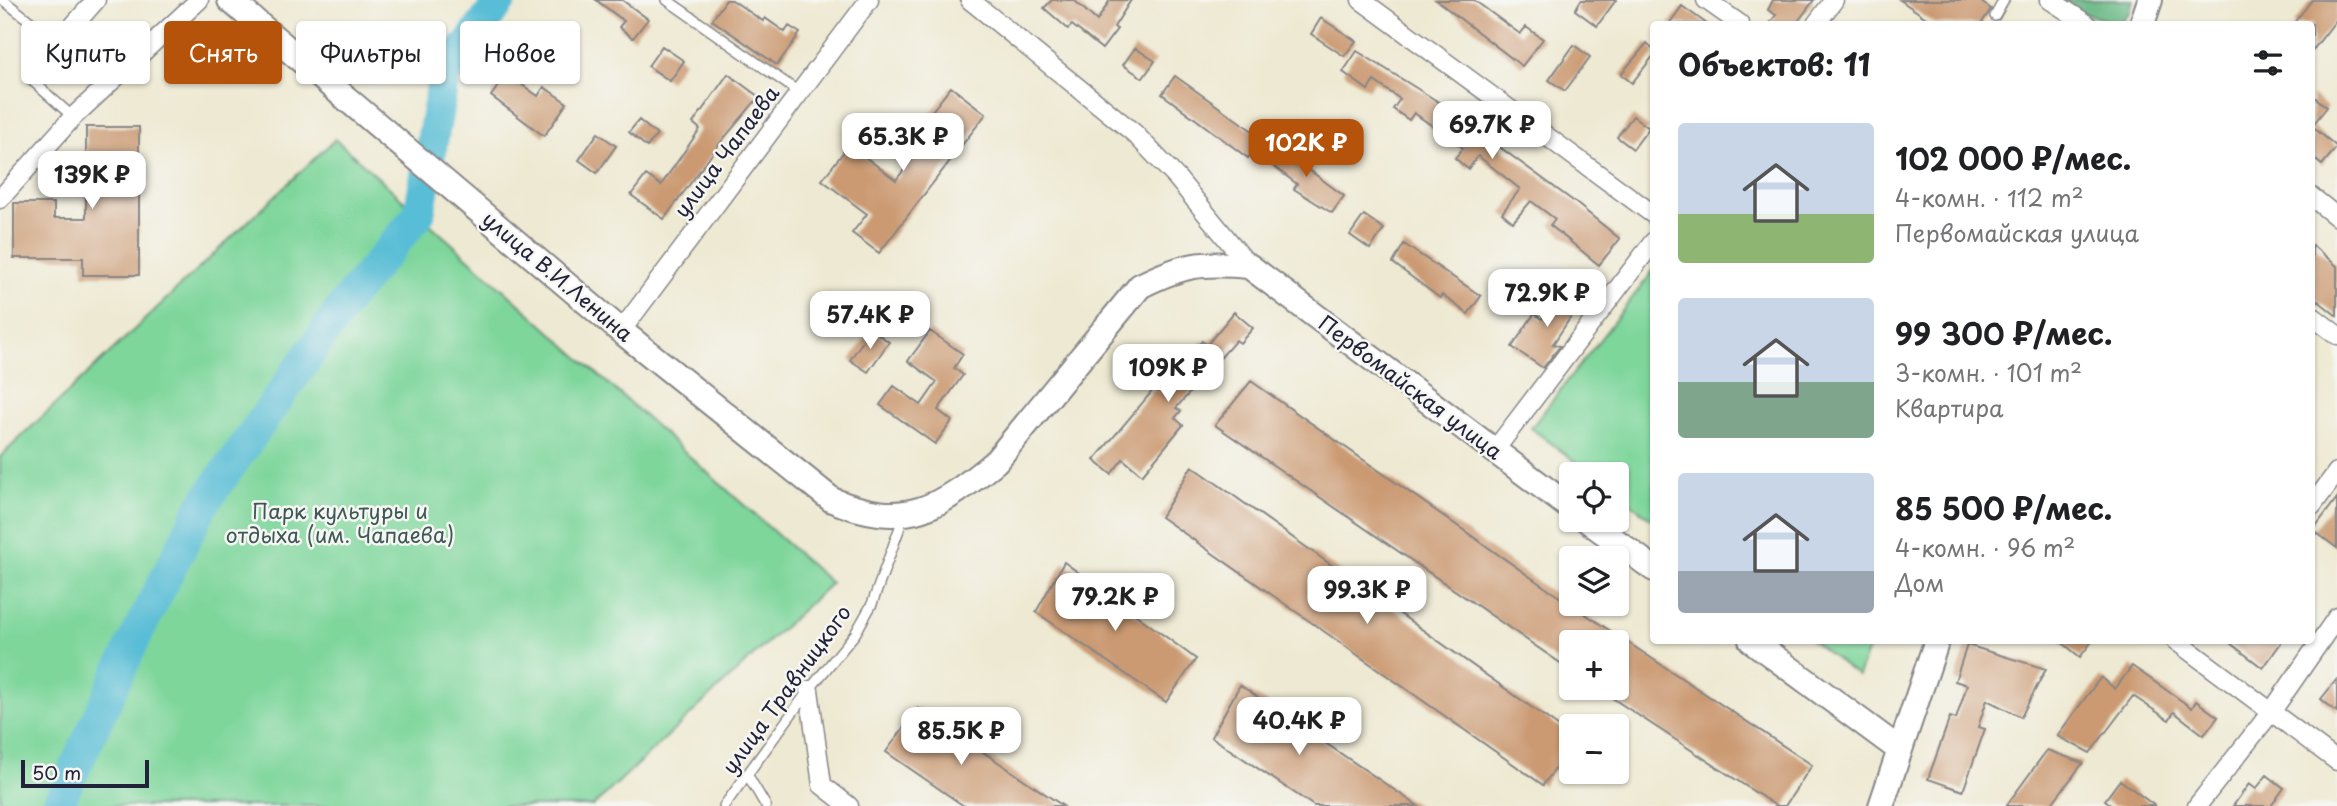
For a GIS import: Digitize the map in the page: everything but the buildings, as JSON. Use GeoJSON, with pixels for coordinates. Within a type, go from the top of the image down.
{"type":"FeatureCollection","features":[{"type":"Feature","properties":{"kind":"main road","name":"улица В.И.Ленина"},"geometry":{"type":"LineString","coordinates":[[230,0],[621,331],[832,500],[865,513],[905,514]]}},
{"type":"Feature","properties":{"kind":"main road"},"geometry":{"type":"LineString","coordinates":[[2142,21],[2150,0]]}},
{"type":"Feature","properties":{"kind":"main road"},"geometry":{"type":"LineString","coordinates":[[905,514],[934,505],[968,484],[996,461],[1140,286],[1173,270],[1205,263],[1249,266]]}},
{"type":"Feature","properties":{"kind":"main road","name":"Первомайская улица"},"geometry":{"type":"LineString","coordinates":[[1249,266],[1559,500]]}},
{"type":"Feature","properties":{"kind":"main road"},"geometry":{"type":"LineString","coordinates":[[1603,532],[1650,566]]}},
{"type":"Feature","properties":{"kind":"main road"},"geometry":{"type":"LineString","coordinates":[[1756,644],[1900,750]]}},
{"type":"Feature","properties":{"kind":"main road"},"geometry":{"type":"LineString","coordinates":[[1881,806],[1936,644]]}},
{"type":"Feature","properties":{"kind":"street"},"geometry":{"type":"LineString","coordinates":[[77,21],[96,0]]}},
{"type":"Feature","properties":{"kind":"street"},"geometry":{"type":"LineString","coordinates":[[0,199],[73,117],[199,0]]}},
{"type":"Feature","properties":{"kind":"street","name":"улица Чапаева"},"geometry":{"type":"LineString","coordinates":[[621,331],[869,0]]}},
{"type":"Feature","properties":{"kind":"street","name":"Первомайская улица"},"geometry":{"type":"LineString","coordinates":[[970,0],[1134,133],[1177,178],[1249,266]]}},
{"type":"Feature","properties":{"kind":"street"},"geometry":{"type":"LineString","coordinates":[[1361,0],[1650,212]]}},
{"type":"Feature","properties":{"kind":"street"},"geometry":{"type":"LineString","coordinates":[[1706,0],[1736,21]]}},
{"type":"Feature","properties":{"kind":"street"},"geometry":{"type":"LineString","coordinates":[[1818,21],[1834,0]]}},
{"type":"Feature","properties":{"kind":"street"},"geometry":{"type":"LineString","coordinates":[[2050,0],[2082,21]]}},
{"type":"Feature","properties":{"kind":"street"},"geometry":{"type":"LineString","coordinates":[[2315,200],[2337,218]]}},
{"type":"Feature","properties":{"kind":"street"},"geometry":{"type":"LineString","coordinates":[[1494,452],[1650,246]]}},
{"type":"Feature","properties":{"kind":"street"},"geometry":{"type":"LineString","coordinates":[[2315,318],[2337,335]]}},
{"type":"Feature","properties":{"kind":"street"},"geometry":{"type":"LineString","coordinates":[[2315,502],[2337,472]]}},
{"type":"Feature","properties":{"kind":"street"},"geometry":{"type":"LineString","coordinates":[[2197,806],[2272,711],[2337,617]]}},
{"type":"Feature","properties":{"kind":"street"},"geometry":{"type":"LineString","coordinates":[[2180,644],[2337,761]]}},
{"type":"Feature","properties":{"kind":"street"},"geometry":{"type":"LineString","coordinates":[[808,690],[822,785],[849,806]]}},
{"type":"Feature","properties":{"kind":"lane"},"geometry":{"type":"LineString","coordinates":[[3,0],[30,21]]}},
{"type":"Feature","properties":{"kind":"lane"},"geometry":{"type":"LineString","coordinates":[[667,0],[800,93]]}},
{"type":"Feature","properties":{"kind":"lane"},"geometry":{"type":"LineString","coordinates":[[1995,16],[2004,0]]}},
{"type":"Feature","properties":{"kind":"lane"},"geometry":{"type":"LineString","coordinates":[[36,84],[73,117]]}},
{"type":"Feature","properties":{"kind":"lane","name":"улица Травницкого"},"geometry":{"type":"LineString","coordinates":[[724,806],[808,690],[855,634],[872,604],[905,514]]}},
{"type":"Feature","properties":{"kind":"lane"},"geometry":{"type":"LineString","coordinates":[[747,774],[766,806]]}},
{"type":"Feature","properties":{"kind":"green space"},"geometry":{"type":"Polygon","coordinates":[[[2061,0],[2133,0],[2130,12],[2121,21],[2108,21],[2083,13],[2061,0]]]}},
{"type":"Feature","properties":{"kind":"green space","name":"Парк культуры и отдыха (им. Чапаева)"},"geometry":{"type":"Polygon","coordinates":[[[335,139],[831,583],[593,806],[0,806],[0,457],[335,139]]]}},
{"type":"Feature","properties":{"kind":"green space"},"geometry":{"type":"Polygon","coordinates":[[[1650,275],[1650,518],[1629,502],[1629,462],[1576,462],[1531,428],[1650,275]]]}},
{"type":"Feature","properties":{"kind":"green space"},"geometry":{"type":"Polygon","coordinates":[[[1816,644],[1870,644],[1858,676],[1816,644]]]}},
{"type":"Feature","properties":{"kind":"waterway"},"geometry":{"type":"LineString","coordinates":[[57,806],[138,632],[202,506],[348,299],[419,214],[444,76],[501,0]]}}]}
